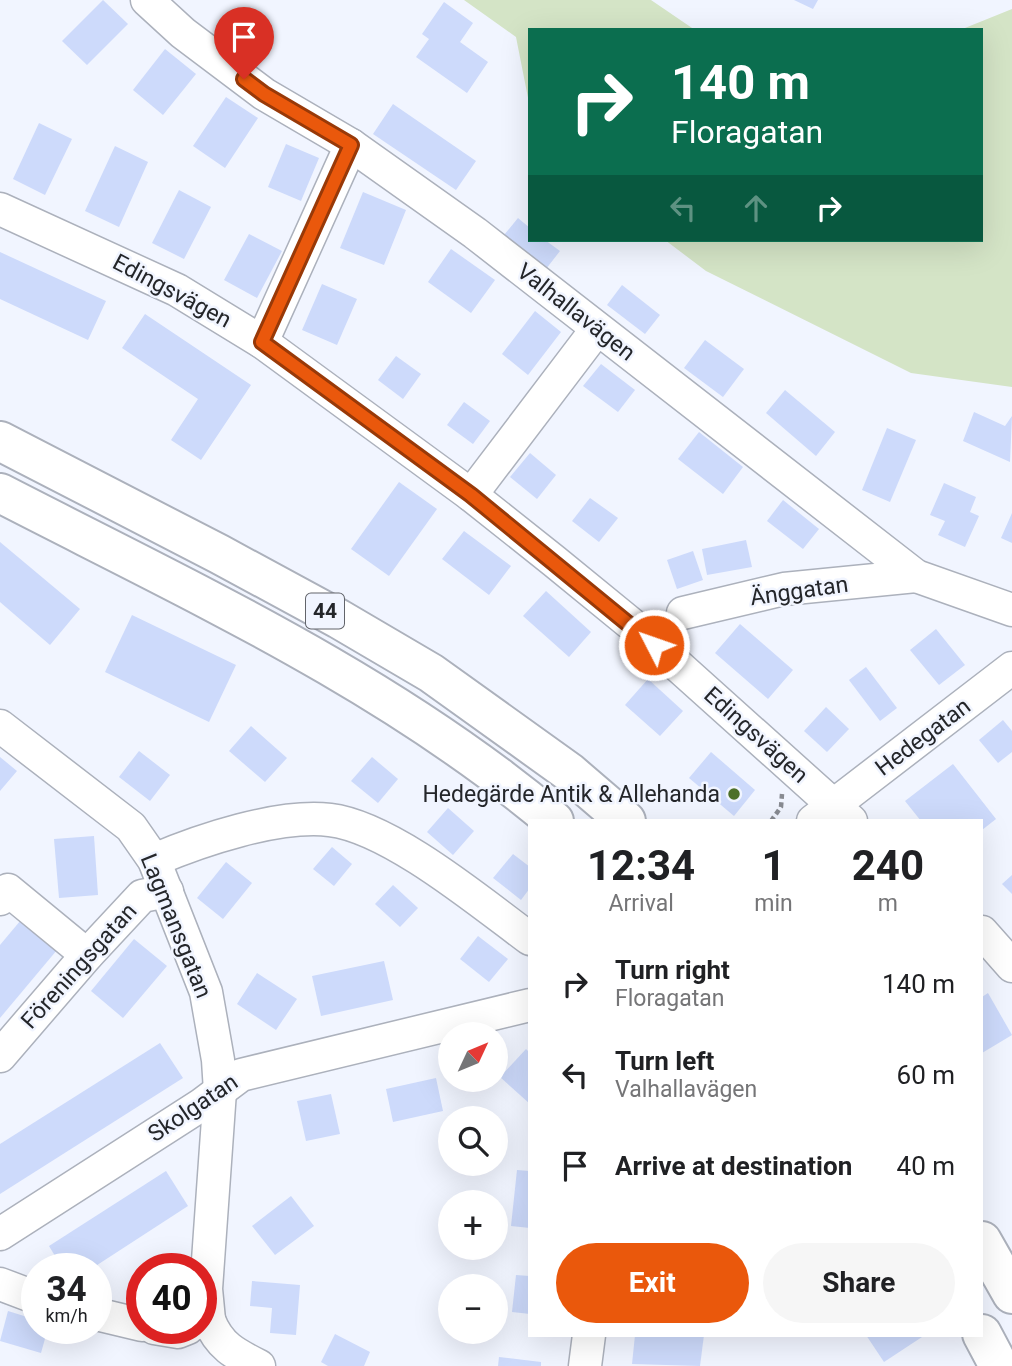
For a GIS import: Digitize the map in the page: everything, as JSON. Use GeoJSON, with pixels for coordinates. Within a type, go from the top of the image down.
{"type":"FeatureCollection","features":[{"type":"Feature","properties":{"kind":"highway","name":"44"},"geometry":{"type":"LineString","coordinates":[[0,440],[231,560],[431,673],[569,772],[624,819]]}},
{"type":"Feature","properties":{"kind":"highway","name":"44"},"geometry":{"type":"LineString","coordinates":[[0,493],[316,659],[405,712],[484,767],[551,819]]}},
{"type":"Feature","properties":{"kind":"highway"},"geometry":{"type":"LineString","coordinates":[[983,1243],[1012,1294]]}},
{"type":"Feature","properties":{"kind":"highway"},"geometry":{"type":"LineString","coordinates":[[983,1336],[999,1366]]}},
{"type":"Feature","properties":{"kind":"street","name":"Valhallavägen"},"geometry":{"type":"LineString","coordinates":[[147,0],[183,33],[264,94],[351,145],[475,233],[916,576],[1012,610]]}},
{"type":"Feature","properties":{"kind":"street"},"geometry":{"type":"LineString","coordinates":[[262,342],[351,145]]}},
{"type":"Feature","properties":{"kind":"street","name":"Edingsvägen"},"geometry":{"type":"LineString","coordinates":[[0,209],[177,290],[262,342],[471,495],[636,628],[833,815]]}},
{"type":"Feature","properties":{"kind":"street"},"geometry":{"type":"LineString","coordinates":[[471,495],[597,329]]}},
{"type":"Feature","properties":{"kind":"street","name":"Änggatan"},"geometry":{"type":"LineString","coordinates":[[683,613],[784,589],[916,576]]}},
{"type":"Feature","properties":{"kind":"street","name":"Hedegatan"},"geometry":{"type":"LineString","coordinates":[[833,815],[1012,668]]}},
{"type":"Feature","properties":{"kind":"street","name":"Lagmansgatan"},"geometry":{"type":"LineString","coordinates":[[0,726],[131,827],[154,860],[167,891],[206,992],[218,1060],[220,1090],[209,1253]]}},
{"type":"Feature","properties":{"kind":"street"},"geometry":{"type":"LineString","coordinates":[[154,860],[186,846],[251,829],[292,820],[331,820],[363,829],[401,847],[528,938]]}},
{"type":"Feature","properties":{"kind":"street"},"geometry":{"type":"LineString","coordinates":[[0,899],[8,890],[87,954]]}},
{"type":"Feature","properties":{"kind":"street","name":"Föreningsgatan"},"geometry":{"type":"LineString","coordinates":[[0,1056],[87,954],[142,896],[167,891]]}},
{"type":"Feature","properties":{"kind":"street"},"geometry":{"type":"LineString","coordinates":[[983,933],[1012,966]]}},
{"type":"Feature","properties":{"kind":"street","name":"Skolgatan"},"geometry":{"type":"LineString","coordinates":[[0,1234],[241,1074],[528,1010]]}},
{"type":"Feature","properties":{"kind":"street"},"geometry":{"type":"LineString","coordinates":[[0,1284],[21,1292]]}},
{"type":"Feature","properties":{"kind":"street"},"geometry":{"type":"LineString","coordinates":[[217,1337],[240,1362]]}},
{"type":"Feature","properties":{"kind":"street"},"geometry":{"type":"LineString","coordinates":[[585,1366],[589,1337]]}},
{"type":"Feature","properties":{"kind":"green space"},"geometry":{"type":"Polygon","coordinates":[[[464,0],[651,0],[692,28],[528,28],[528,98],[516,37],[464,0]]]}},
{"type":"Feature","properties":{"kind":"green space"},"geometry":{"type":"Polygon","coordinates":[[[1012,9],[1012,387],[911,373],[706,271],[668,242],[983,242],[983,28],[965,28],[1012,9]]]}},
{"type":"Feature","properties":{"kind":"building"},"geometry":{"type":"Polygon","coordinates":[[[103,0],[128,24],[87,65],[62,41],[103,0]]]}},
{"type":"Feature","properties":{"kind":"building"},"geometry":{"type":"Polygon","coordinates":[[[794,0],[818,0],[813,9],[794,0]]]}},
{"type":"Feature","properties":{"kind":"building"},"geometry":{"type":"Polygon","coordinates":[[[444,2],[473,23],[460,42],[488,62],[467,93],[416,57],[429,39],[422,34],[444,2]]]}},
{"type":"Feature","properties":{"kind":"building"},"geometry":{"type":"Polygon","coordinates":[[[165,49],[196,74],[163,115],[133,90],[165,49]]]}},
{"type":"Feature","properties":{"kind":"building"},"geometry":{"type":"Polygon","coordinates":[[[226,97],[258,118],[225,168],[193,146],[226,97]]]}},
{"type":"Feature","properties":{"kind":"building"},"geometry":{"type":"Polygon","coordinates":[[[393,104],[476,161],[456,190],[373,134],[393,104]]]}},
{"type":"Feature","properties":{"kind":"building"},"geometry":{"type":"Polygon","coordinates":[[[39,123],[72,139],[45,195],[13,179],[39,123]]]}},
{"type":"Feature","properties":{"kind":"building"},"geometry":{"type":"Polygon","coordinates":[[[286,144],[319,158],[301,201],[268,187],[286,144]]]}},
{"type":"Feature","properties":{"kind":"building"},"geometry":{"type":"Polygon","coordinates":[[[115,146],[148,162],[119,227],[85,211],[115,146]]]}},
{"type":"Feature","properties":{"kind":"building"},"geometry":{"type":"Polygon","coordinates":[[[179,190],[211,207],[184,259],[152,243],[179,190]]]}},
{"type":"Feature","properties":{"kind":"building"},"geometry":{"type":"Polygon","coordinates":[[[363,192],[406,210],[384,265],[340,248],[363,192]]]}},
{"type":"Feature","properties":{"kind":"building"},"geometry":{"type":"Polygon","coordinates":[[[518,218],[528,226],[528,242],[548,242],[560,251],[546,269],[504,235],[518,218]]]}},
{"type":"Feature","properties":{"kind":"building"},"geometry":{"type":"Polygon","coordinates":[[[249,234],[282,251],[257,298],[224,280],[249,234]]]}},
{"type":"Feature","properties":{"kind":"building"},"geometry":{"type":"Polygon","coordinates":[[[451,249],[495,280],[471,313],[428,282],[451,249]]]}},
{"type":"Feature","properties":{"kind":"building"},"geometry":{"type":"Polygon","coordinates":[[[0,252],[106,301],[88,340],[0,299],[0,252]]]}},
{"type":"Feature","properties":{"kind":"building"},"geometry":{"type":"Polygon","coordinates":[[[322,284],[357,299],[337,345],[302,330],[322,284]]]}},
{"type":"Feature","properties":{"kind":"building"},"geometry":{"type":"Polygon","coordinates":[[[622,285],[660,315],[645,334],[607,305],[622,285]]]}},
{"type":"Feature","properties":{"kind":"building"},"geometry":{"type":"Polygon","coordinates":[[[535,311],[561,332],[528,375],[502,354],[535,311]]]}},
{"type":"Feature","properties":{"kind":"building"},"geometry":{"type":"Polygon","coordinates":[[[145,314],[251,385],[201,460],[171,440],[198,399],[122,348],[145,314]]]}},
{"type":"Feature","properties":{"kind":"building"},"geometry":{"type":"Polygon","coordinates":[[[705,340],[744,369],[723,397],[684,368],[705,340]]]}},
{"type":"Feature","properties":{"kind":"building"},"geometry":{"type":"Polygon","coordinates":[[[396,356],[421,374],[403,399],[378,380],[396,356]]]}},
{"type":"Feature","properties":{"kind":"building"},"geometry":{"type":"Polygon","coordinates":[[[601,364],[635,390],[618,412],[583,386],[601,364]]]}},
{"type":"Feature","properties":{"kind":"building"},"geometry":{"type":"Polygon","coordinates":[[[785,390],[835,432],[816,456],[766,413],[785,390]]]}},
{"type":"Feature","properties":{"kind":"building"},"geometry":{"type":"Polygon","coordinates":[[[464,402],[490,421],[473,444],[447,425],[464,402]]]}},
{"type":"Feature","properties":{"kind":"building"},"geometry":{"type":"Polygon","coordinates":[[[974,412],[1005,426],[1012,416],[1010,462],[963,441],[974,412]]]}},
{"type":"Feature","properties":{"kind":"building"},"geometry":{"type":"Polygon","coordinates":[[[887,428],[916,440],[890,502],[862,490],[887,428]]]}},
{"type":"Feature","properties":{"kind":"building"},"geometry":{"type":"Polygon","coordinates":[[[699,432],[743,467],[723,494],[678,459],[699,432]]]}},
{"type":"Feature","properties":{"kind":"building"},"geometry":{"type":"Polygon","coordinates":[[[530,453],[556,475],[537,499],[510,477],[530,453]]]}},
{"type":"Feature","properties":{"kind":"building"},"geometry":{"type":"Polygon","coordinates":[[[399,482],[437,509],[389,576],[351,549],[399,482]]]}},
{"type":"Feature","properties":{"kind":"building"},"geometry":{"type":"Polygon","coordinates":[[[944,483],[976,497],[970,512],[979,516],[965,547],[938,535],[945,521],[930,515],[944,483]]]}},
{"type":"Feature","properties":{"kind":"building"},"geometry":{"type":"Polygon","coordinates":[[[590,498],[618,518],[599,542],[572,521],[590,498]]]}},
{"type":"Feature","properties":{"kind":"building"},"geometry":{"type":"Polygon","coordinates":[[[783,500],[819,529],[803,549],[767,521],[783,500]]]}},
{"type":"Feature","properties":{"kind":"building"},"geometry":{"type":"Polygon","coordinates":[[[1012,513],[1012,543],[1001,538],[1012,513]]]}},
{"type":"Feature","properties":{"kind":"building"},"geometry":{"type":"Polygon","coordinates":[[[464,531],[511,566],[489,595],[442,559],[464,531]]]}},
{"type":"Feature","properties":{"kind":"building"},"geometry":{"type":"Polygon","coordinates":[[[746,540],[752,567],[707,575],[702,549],[746,540]]]}},
{"type":"Feature","properties":{"kind":"building"},"geometry":{"type":"Polygon","coordinates":[[[0,542],[80,609],[50,645],[0,602],[0,542]]]}},
{"type":"Feature","properties":{"kind":"building"},"geometry":{"type":"Polygon","coordinates":[[[693,551],[703,580],[677,589],[667,560],[693,551]]]}},
{"type":"Feature","properties":{"kind":"building"},"geometry":{"type":"Polygon","coordinates":[[[546,591],[591,632],[569,657],[523,616],[546,591]]]}},
{"type":"Feature","properties":{"kind":"building"},"geometry":{"type":"Polygon","coordinates":[[[132,615],[236,665],[209,722],[105,672],[132,615]]]}},
{"type":"Feature","properties":{"kind":"building"},"geometry":{"type":"Polygon","coordinates":[[[740,624],[793,670],[768,699],[715,653],[740,624]]]}},
{"type":"Feature","properties":{"kind":"building"},"geometry":{"type":"Polygon","coordinates":[[[936,629],[965,665],[939,685],[910,650],[936,629]]]}},
{"type":"Feature","properties":{"kind":"building"},"geometry":{"type":"Polygon","coordinates":[[[866,667],[897,708],[880,721],[849,680],[866,667]]]}},
{"type":"Feature","properties":{"kind":"building"},"geometry":{"type":"Polygon","coordinates":[[[648,679],[683,711],[660,736],[625,705],[648,679]]]}},
{"type":"Feature","properties":{"kind":"building"},"geometry":{"type":"Polygon","coordinates":[[[826,707],[849,729],[827,752],[804,731],[826,707]]]}},
{"type":"Feature","properties":{"kind":"building"},"geometry":{"type":"Polygon","coordinates":[[[1003,720],[1012,731],[1012,752],[998,763],[979,740],[1003,720]]]}},
{"type":"Feature","properties":{"kind":"building"},"geometry":{"type":"Polygon","coordinates":[[[251,726],[287,758],[265,782],[229,751],[251,726]]]}},
{"type":"Feature","properties":{"kind":"building"},"geometry":{"type":"Polygon","coordinates":[[[139,751],[170,775],[150,801],[119,777],[139,751]]]}},
{"type":"Feature","properties":{"kind":"building"},"geometry":{"type":"Polygon","coordinates":[[[711,752],[755,790],[734,816],[689,778],[711,752]]]}},
{"type":"Feature","properties":{"kind":"building"},"geometry":{"type":"Polygon","coordinates":[[[0,757],[17,771],[0,791],[0,757]]]}},
{"type":"Feature","properties":{"kind":"building"},"geometry":{"type":"Polygon","coordinates":[[[372,757],[398,779],[378,803],[351,781],[372,757]]]}},
{"type":"Feature","properties":{"kind":"building"},"geometry":{"type":"Polygon","coordinates":[[[953,764],[996,819],[983,829],[983,819],[919,819],[905,801],[953,764]]]}},
{"type":"Feature","properties":{"kind":"building"},"geometry":{"type":"Polygon","coordinates":[[[448,808],[474,831],[453,855],[427,832],[448,808]]]}},
{"type":"Feature","properties":{"kind":"building"},"geometry":{"type":"Polygon","coordinates":[[[94,836],[98,895],[59,898],[54,839],[94,836]]]}},
{"type":"Feature","properties":{"kind":"building"},"geometry":{"type":"Polygon","coordinates":[[[332,847],[352,864],[334,886],[313,869],[332,847]]]}},
{"type":"Feature","properties":{"kind":"building"},"geometry":{"type":"Polygon","coordinates":[[[513,854],[528,865],[528,891],[521,900],[493,878],[513,854]]]}},
{"type":"Feature","properties":{"kind":"building"},"geometry":{"type":"Polygon","coordinates":[[[226,862],[252,883],[223,919],[197,898],[226,862]]]}},
{"type":"Feature","properties":{"kind":"building"},"geometry":{"type":"Polygon","coordinates":[[[1012,875],[1012,894],[1002,884],[1012,875]]]}},
{"type":"Feature","properties":{"kind":"building"},"geometry":{"type":"Polygon","coordinates":[[[393,885],[418,908],[400,927],[375,904],[393,885]]]}},
{"type":"Feature","properties":{"kind":"building"},"geometry":{"type":"Polygon","coordinates":[[[26,914],[62,944],[0,1018],[0,945],[26,914]]]}},
{"type":"Feature","properties":{"kind":"building"},"geometry":{"type":"Polygon","coordinates":[[[478,936],[508,959],[489,982],[460,959],[478,936]]]}},
{"type":"Feature","properties":{"kind":"building"},"geometry":{"type":"Polygon","coordinates":[[[134,939],[167,966],[123,1018],[91,991],[134,939]]]}},
{"type":"Feature","properties":{"kind":"building"},"geometry":{"type":"Polygon","coordinates":[[[384,961],[393,1000],[321,1016],[312,976],[384,961]]]}},
{"type":"Feature","properties":{"kind":"building"},"geometry":{"type":"Polygon","coordinates":[[[257,973],[297,999],[276,1030],[237,1004],[257,973]]]}},
{"type":"Feature","properties":{"kind":"building"},"geometry":{"type":"Polygon","coordinates":[[[988,993],[1012,1035],[983,1052],[983,996],[988,993]]]}},
{"type":"Feature","properties":{"kind":"building"},"geometry":{"type":"Polygon","coordinates":[[[160,1043],[183,1078],[0,1194],[0,1144],[160,1043]]]}},
{"type":"Feature","properties":{"kind":"building"},"geometry":{"type":"Polygon","coordinates":[[[526,1049],[528,1051],[528,1102],[508,1084],[508,1068],[526,1049]]]}},
{"type":"Feature","properties":{"kind":"building"},"geometry":{"type":"Polygon","coordinates":[[[436,1078],[442,1106],[438,1106],[438,1112],[393,1122],[386,1089],[436,1078]]]}},
{"type":"Feature","properties":{"kind":"building"},"geometry":{"type":"Polygon","coordinates":[[[331,1094],[340,1134],[306,1141],[297,1101],[331,1094]]]}},
{"type":"Feature","properties":{"kind":"building"},"geometry":{"type":"Polygon","coordinates":[[[517,1170],[528,1171],[528,1228],[511,1226],[517,1170]]]}},
{"type":"Feature","properties":{"kind":"building"},"geometry":{"type":"Polygon","coordinates":[[[166,1171],[188,1206],[112,1255],[112,1253],[53,1253],[49,1246],[166,1171]]]}},
{"type":"Feature","properties":{"kind":"building"},"geometry":{"type":"Polygon","coordinates":[[[291,1196],[314,1226],[275,1255],[252,1226],[291,1196]]]}},
{"type":"Feature","properties":{"kind":"building"},"geometry":{"type":"Polygon","coordinates":[[[516,1275],[528,1276],[528,1314],[512,1312],[516,1275]]]}},
{"type":"Feature","properties":{"kind":"building"},"geometry":{"type":"Polygon","coordinates":[[[252,1281],[300,1285],[296,1335],[270,1333],[272,1308],[250,1306],[252,1281]]]}},
{"type":"Feature","properties":{"kind":"building"},"geometry":{"type":"Polygon","coordinates":[[[8,1311],[21,1315],[21,1344],[44,1344],[41,1353],[0,1341],[8,1311]]]}},
{"type":"Feature","properties":{"kind":"building"},"geometry":{"type":"Polygon","coordinates":[[[335,1334],[370,1352],[364,1366],[328,1366],[321,1362],[335,1334]]]}},
{"type":"Feature","properties":{"kind":"building"},"geometry":{"type":"Polygon","coordinates":[[[635,1337],[704,1337],[700,1366],[632,1364],[635,1337]]]}},
{"type":"Feature","properties":{"kind":"building"},"geometry":{"type":"Polygon","coordinates":[[[867,1337],[922,1337],[884,1362],[867,1337]]]}},
{"type":"Feature","properties":{"kind":"building"},"geometry":{"type":"Polygon","coordinates":[[[499,1357],[541,1362],[541,1366],[498,1366],[499,1357]]]}},
{"type":"Feature","properties":{"kind":"place","name":"Hedegärde Antik & Allehanda"},"geometry":{"type":"Point","coordinates":[734,794]}},
{"type":"Feature","properties":{"kind":"route"},"geometry":{"type":"LineString","coordinates":[[244,79],[264,94],[351,145],[262,342],[471,495],[654,645]]}}]}
